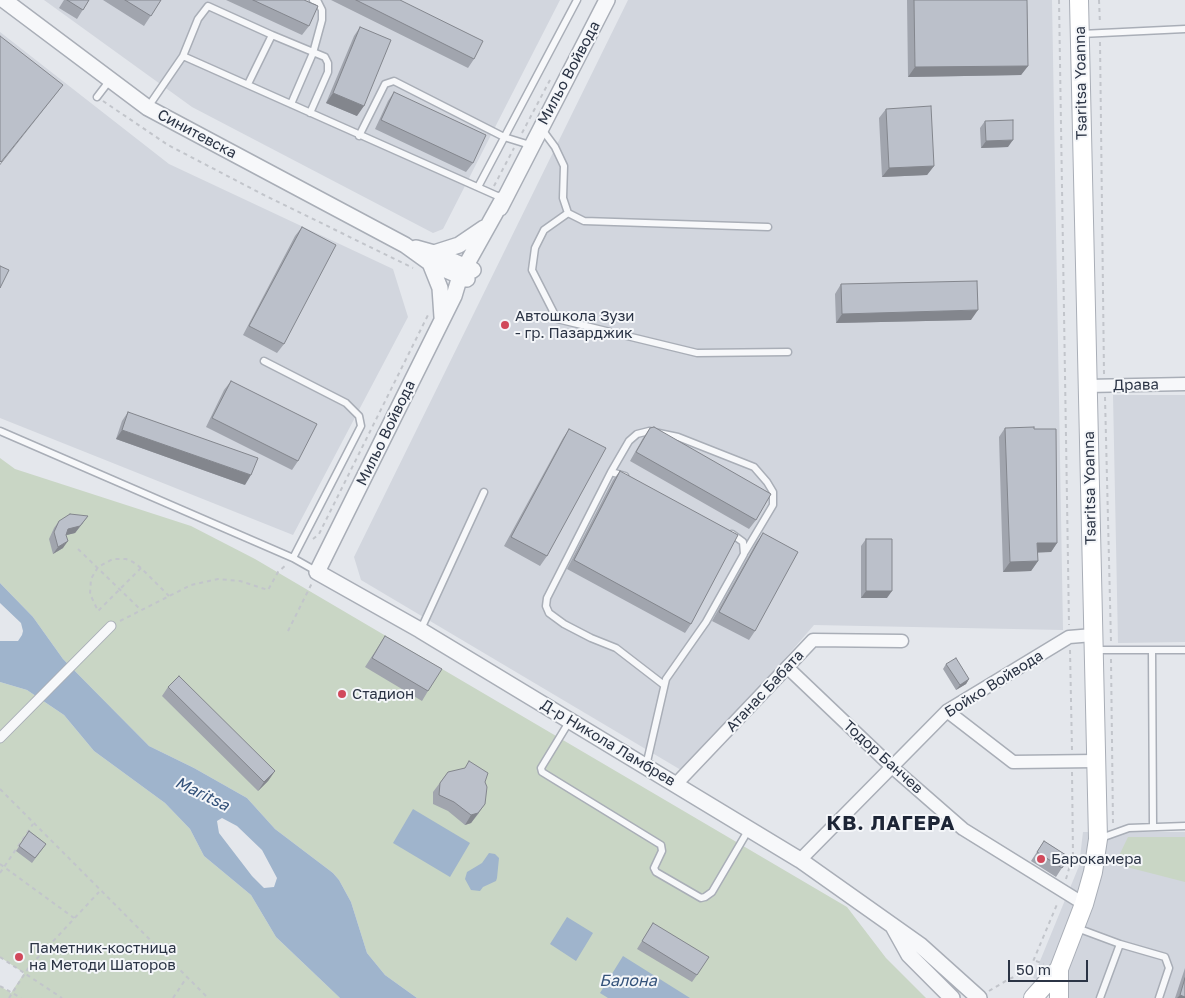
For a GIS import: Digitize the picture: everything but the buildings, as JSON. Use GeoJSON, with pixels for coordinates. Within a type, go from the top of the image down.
{"type":"FeatureCollection","features":[{"type":"Feature","properties":{"kind":"main road","name":"Tsaritsa Yoanna"},"geometry":{"type":"LineString","coordinates":[[1059,998],[1059,969],[1084,904],[1106,835],[1096,761],[1093,643],[1096,386],[1079,0]]}},
{"type":"Feature","properties":{"kind":"main road","name":"Tsaritsa Yoanna"},"geometry":{"type":"LineString","coordinates":[[1033,998],[1059,969]]}},
{"type":"Feature","properties":{"kind":"street","name":"Синитевска"},"geometry":{"type":"LineString","coordinates":[[4,0],[148,108],[405,244],[428,262],[466,273]]}},
{"type":"Feature","properties":{"kind":"street","name":"Мильо Войвода"},"geometry":{"type":"LineString","coordinates":[[466,273],[497,196],[524,143],[540,127],[607,0]]}},
{"type":"Feature","properties":{"kind":"street","name":"Мильо Войвода"},"geometry":{"type":"LineString","coordinates":[[317,572],[436,316],[454,296],[466,273],[487,226],[497,196]]}},
{"type":"Feature","properties":{"kind":"street"},"geometry":{"type":"LineString","coordinates":[[436,316],[440,288],[428,262],[487,226]]}},
{"type":"Feature","properties":{"kind":"street","name":"Драва"},"geometry":{"type":"LineString","coordinates":[[1096,386],[1185,384]]}},
{"type":"Feature","properties":{"kind":"street","name":"Д-р Никола Ламбрев"},"geometry":{"type":"LineString","coordinates":[[317,572],[420,630],[800,860],[920,945],[983,995]]}},
{"type":"Feature","properties":{"kind":"street"},"geometry":{"type":"LineString","coordinates":[[0,738],[111,626]]}},
{"type":"Feature","properties":{"kind":"street","name":"Бойко Войвода"},"geometry":{"type":"LineString","coordinates":[[800,860],[947,711],[1070,637],[1093,643]]}},
{"type":"Feature","properties":{"kind":"street","name":"Атанас Бабата"},"geometry":{"type":"LineString","coordinates":[[676,784],[813,640],[902,641]]}},
{"type":"Feature","properties":{"kind":"street","name":"Тодор Банчев"},"geometry":{"type":"LineString","coordinates":[[788,668],[892,767],[963,829],[1084,904]]}},
{"type":"Feature","properties":{"kind":"street"},"geometry":{"type":"LineString","coordinates":[[947,711],[1013,762],[1096,761]]}},
{"type":"Feature","properties":{"kind":"street","name":"Д-р Никола Ламбрев"},"geometry":{"type":"LineString","coordinates":[[892,925],[909,955],[952,998]]}},
{"type":"Feature","properties":{"kind":"lane"},"geometry":{"type":"LineString","coordinates":[[291,104],[313,53],[322,20],[322,10],[318,2],[313,0]]}},
{"type":"Feature","properties":{"kind":"lane"},"geometry":{"type":"LineString","coordinates":[[478,187],[577,0]]}},
{"type":"Feature","properties":{"kind":"lane"},"geometry":{"type":"LineString","coordinates":[[148,108],[183,56],[198,19],[208,6],[325,57],[328,63],[328,72],[310,113]]}},
{"type":"Feature","properties":{"kind":"lane"},"geometry":{"type":"LineString","coordinates":[[1080,34],[1185,29]]}},
{"type":"Feature","properties":{"kind":"lane"},"geometry":{"type":"LineString","coordinates":[[248,84],[272,35]]}},
{"type":"Feature","properties":{"kind":"lane"},"geometry":{"type":"LineString","coordinates":[[183,56],[497,196]]}},
{"type":"Feature","properties":{"kind":"lane"},"geometry":{"type":"LineString","coordinates":[[97,97],[110,80]]}},
{"type":"Feature","properties":{"kind":"lane"},"geometry":{"type":"LineString","coordinates":[[359,136],[385,84],[394,81],[504,137],[524,143]]}},
{"type":"Feature","properties":{"kind":"lane"},"geometry":{"type":"LineString","coordinates":[[540,127],[564,166],[563,198],[568,213],[584,222],[768,227]]}},
{"type":"Feature","properties":{"kind":"lane"},"geometry":{"type":"LineString","coordinates":[[568,213],[544,230],[535,248],[532,270],[557,319],[697,353],[788,352]]}},
{"type":"Feature","properties":{"kind":"lane"},"geometry":{"type":"LineString","coordinates":[[264,361],[346,403],[359,416],[361,426],[293,558]]}},
{"type":"Feature","properties":{"kind":"lane"},"geometry":{"type":"LineString","coordinates":[[0,431],[293,558],[317,572]]}},
{"type":"Feature","properties":{"kind":"lane"},"geometry":{"type":"LineString","coordinates":[[646,766],[664,685],[706,622],[773,505],[773,492],[754,467],[678,437],[649,431],[637,434],[629,441],[611,472],[547,598],[546,606],[549,613],[564,624],[616,648],[664,685]]}},
{"type":"Feature","properties":{"kind":"lane"},"geometry":{"type":"LineString","coordinates":[[611,472],[629,478]]}},
{"type":"Feature","properties":{"kind":"lane"},"geometry":{"type":"LineString","coordinates":[[420,630],[484,492]]}},
{"type":"Feature","properties":{"kind":"lane"},"geometry":{"type":"LineString","coordinates":[[723,529],[743,542],[744,554]]}},
{"type":"Feature","properties":{"kind":"lane"},"geometry":{"type":"LineString","coordinates":[[1093,643],[1111,650],[1185,650]]}},
{"type":"Feature","properties":{"kind":"lane"},"geometry":{"type":"LineString","coordinates":[[1152,650],[1153,826]]}},
{"type":"Feature","properties":{"kind":"lane"},"geometry":{"type":"LineString","coordinates":[[570,720],[541,768],[542,772],[661,845],[662,851],[654,868],[656,872],[701,898],[705,898],[712,892],[749,829]]}},
{"type":"Feature","properties":{"kind":"lane"},"geometry":{"type":"LineString","coordinates":[[1106,835],[1153,826],[1185,826]]}},
{"type":"Feature","properties":{"kind":"lane"},"geometry":{"type":"LineString","coordinates":[[1075,927],[1120,944],[1165,957],[1169,968],[1159,998]]}},
{"type":"Feature","properties":{"kind":"lane"},"geometry":{"type":"LineString","coordinates":[[1100,998],[1120,944]]}},
{"type":"Feature","properties":{"kind":"path"},"geometry":{"type":"LineString","coordinates":[[983,995],[1009,979],[1029,971],[1036,960],[1062,891],[1072,855],[1059,0]]}},
{"type":"Feature","properties":{"kind":"path"},"geometry":{"type":"LineString","coordinates":[[1099,0],[1096,386],[1111,650],[1106,835]]}},
{"type":"Feature","properties":{"kind":"path"},"geometry":{"type":"LineString","coordinates":[[497,196],[524,143],[550,80]]}},
{"type":"Feature","properties":{"kind":"path"},"geometry":{"type":"LineString","coordinates":[[97,97],[168,145],[262,194],[428,262]]}},
{"type":"Feature","properties":{"kind":"path"},"geometry":{"type":"LineString","coordinates":[[312,540],[319,534],[436,316]]}},
{"type":"Feature","properties":{"kind":"path"},"geometry":{"type":"LineString","coordinates":[[78,548],[141,610]]}},
{"type":"Feature","properties":{"kind":"path"},"geometry":{"type":"LineString","coordinates":[[141,568],[98,610],[92,600],[91,580],[98,568],[113,559],[120,558],[133,562],[141,568],[169,596]]}},
{"type":"Feature","properties":{"kind":"path"},"geometry":{"type":"LineString","coordinates":[[111,626],[191,584],[218,579],[240,580],[268,590],[278,572],[293,558]]}},
{"type":"Feature","properties":{"kind":"path"},"geometry":{"type":"LineString","coordinates":[[288,631],[317,572]]}},
{"type":"Feature","properties":{"kind":"path"},"geometry":{"type":"LineString","coordinates":[[0,789],[208,998]]}},
{"type":"Feature","properties":{"kind":"path"},"geometry":{"type":"LineString","coordinates":[[0,873],[34,824]]}},
{"type":"Feature","properties":{"kind":"path"},"geometry":{"type":"LineString","coordinates":[[0,864],[74,918]]}},
{"type":"Feature","properties":{"kind":"path"},"geometry":{"type":"LineString","coordinates":[[9,998],[25,973],[100,891]]}},
{"type":"Feature","properties":{"kind":"path"},"geometry":{"type":"LineString","coordinates":[[0,957],[62,998]]}},
{"type":"Feature","properties":{"kind":"path"},"geometry":{"type":"LineString","coordinates":[[173,998],[187,977]]}},
{"type":"Feature","properties":{"kind":"path"},"geometry":{"type":"LineString","coordinates":[[0,986],[21,998]]}},
{"type":"Feature","properties":{"kind":"shaded area"},"geometry":{"type":"Polygon","coordinates":[[[44,0],[560,0],[443,229],[433,233],[192,107],[44,0]]]}},
{"type":"Feature","properties":{"kind":"shaded area"},"geometry":{"type":"Polygon","coordinates":[[[628,0],[1052,0],[1063,630],[814,625],[686,773],[361,580],[354,557],[628,0]]]}},
{"type":"Feature","properties":{"kind":"shaded area"},"geometry":{"type":"Polygon","coordinates":[[[0,32],[169,164],[393,269],[408,317],[293,535],[0,418],[0,32]]]}},
{"type":"Feature","properties":{"kind":"shaded area"},"geometry":{"type":"Polygon","coordinates":[[[1113,395],[1185,395],[1185,642],[1118,643],[1113,395]]]}},
{"type":"Feature","properties":{"kind":"shaded area"},"geometry":{"type":"Polygon","coordinates":[[[1083,832],[1185,832],[1185,998],[1068,998],[1066,988],[1033,978],[1079,866],[1083,832]]]}},
{"type":"Feature","properties":{"kind":"green space"},"geometry":{"type":"Polygon","coordinates":[[[0,458],[15,469],[191,526],[255,559],[847,907],[886,958],[926,998],[417,998],[385,975],[367,953],[351,902],[333,873],[275,829],[247,798],[194,768],[149,746],[63,659],[33,617],[0,583],[0,458]]]}},
{"type":"Feature","properties":{"kind":"green space"},"geometry":{"type":"Polygon","coordinates":[[[0,682],[27,690],[64,715],[94,751],[165,803],[190,829],[204,856],[251,895],[276,937],[340,998],[0,998],[0,986],[11,993],[24,973],[0,957],[0,682]]]}},
{"type":"Feature","properties":{"kind":"green space"},"geometry":{"type":"Polygon","coordinates":[[[1128,837],[1185,837],[1185,882],[1115,864],[1128,837]]]}},
{"type":"Feature","properties":{"kind":"water","name":"Maritsa"},"geometry":{"type":"Polygon","coordinates":[[[0,583],[33,617],[63,659],[149,746],[194,768],[247,798],[275,829],[333,873],[351,902],[367,953],[385,975],[417,998],[340,998],[276,937],[251,895],[204,856],[190,829],[165,803],[94,751],[64,715],[27,690],[0,682],[0,641],[18,641],[23,631],[21,623],[0,603],[0,583]],[[222,818],[217,821],[219,833],[252,876],[264,888],[274,887],[277,878],[262,850],[237,826],[222,818]]]}},
{"type":"Feature","properties":{"kind":"water"},"geometry":{"type":"Polygon","coordinates":[[[413,809],[470,843],[450,877],[393,843],[413,809]]]}},
{"type":"Feature","properties":{"kind":"water"},"geometry":{"type":"Polygon","coordinates":[[[489,853],[495,854],[499,858],[496,881],[483,887],[480,891],[471,890],[465,879],[467,872],[482,863],[489,853]]]}},
{"type":"Feature","properties":{"kind":"water","name":"Балона"},"geometry":{"type":"Polygon","coordinates":[[[567,917],[593,933],[576,961],[550,944],[567,917]]]}},
{"type":"Feature","properties":{"kind":"water","name":"Балона"},"geometry":{"type":"Polygon","coordinates":[[[623,956],[690,998],[608,998],[600,993],[623,956]]]}},
{"type":"Feature","properties":{"kind":"place","name":"Автошкола Зузи - гр. Пазарджик"},"geometry":{"type":"Point","coordinates":[505,325]}},
{"type":"Feature","properties":{"kind":"place","name":"Стадион"},"geometry":{"type":"Point","coordinates":[342,694]}},
{"type":"Feature","properties":{"kind":"place","name":"Барокамера"},"geometry":{"type":"Point","coordinates":[1041,859]}},
{"type":"Feature","properties":{"kind":"place","name":"Паметник-костница на Методи Шаторов"},"geometry":{"type":"Point","coordinates":[19,957]}},
{"type":"Feature","properties":{"kind":"district","name":"КВ. ЛАГЕРА"},"geometry":{"type":"Point","coordinates":[891,824]}}]}
